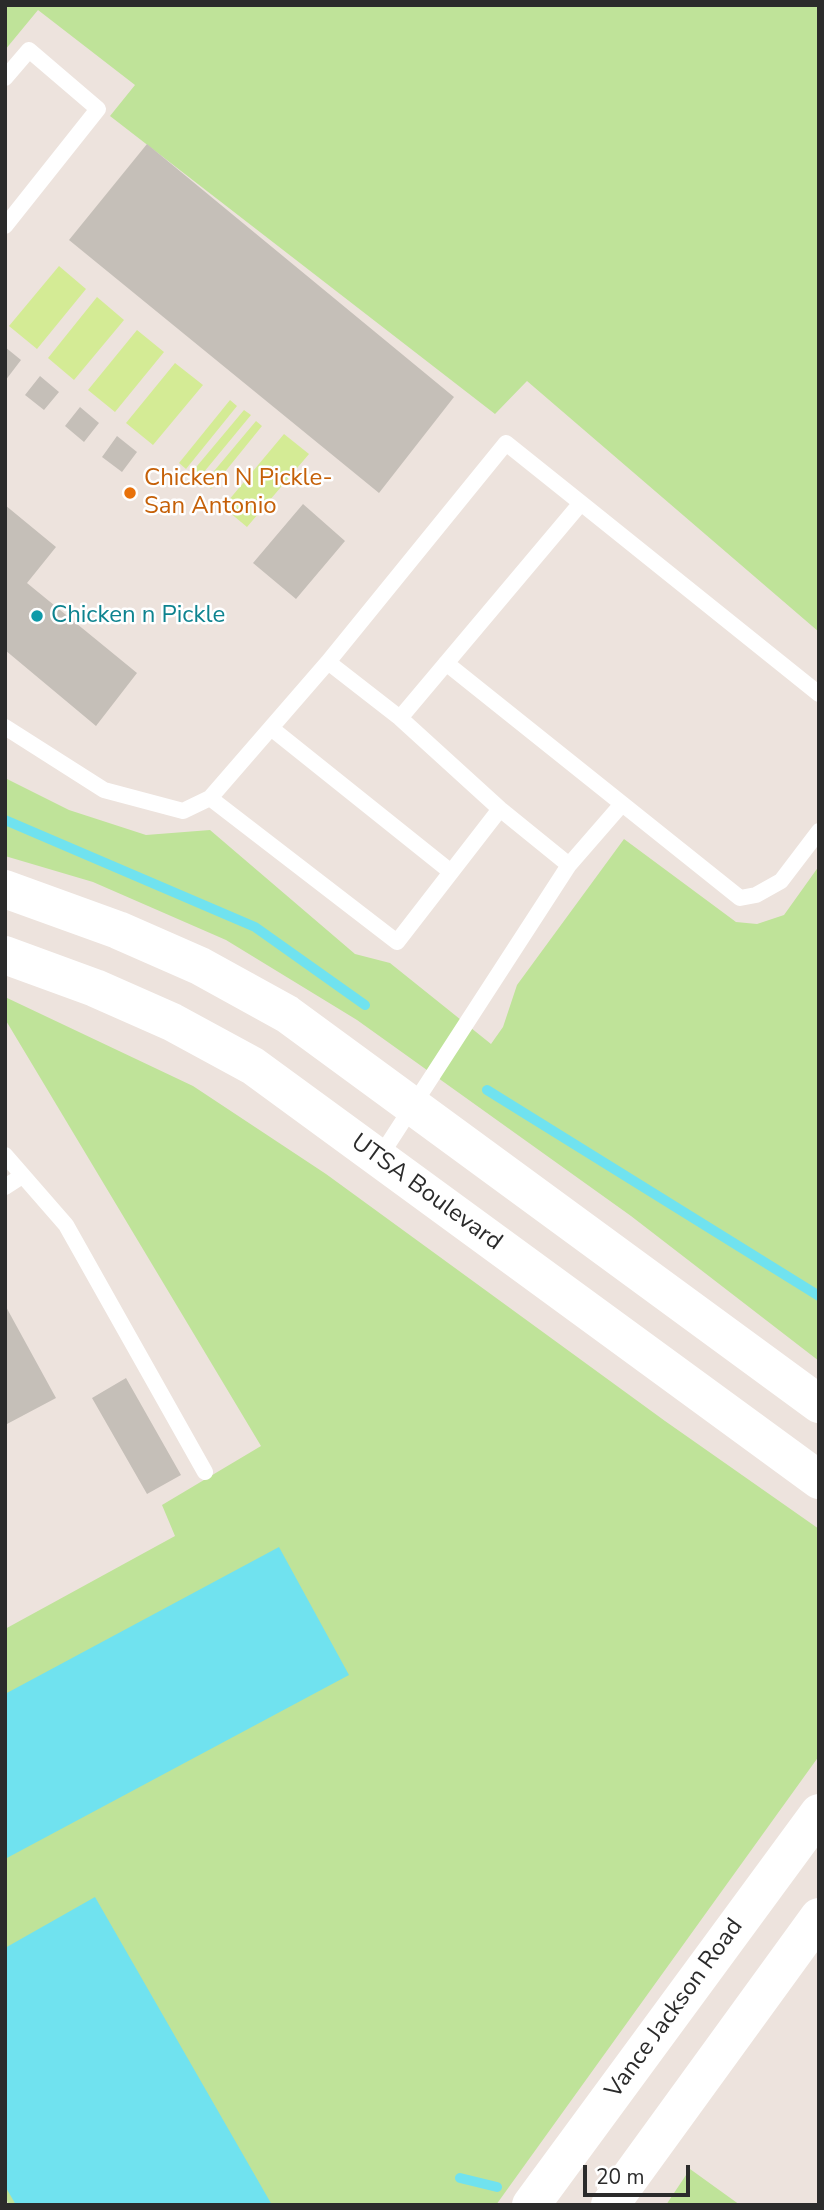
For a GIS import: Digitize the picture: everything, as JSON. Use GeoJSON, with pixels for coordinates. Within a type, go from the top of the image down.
{"type":"FeatureCollection","features":[{"type":"Feature","properties":{"kind":"main road"},"geometry":{"type":"LineString","coordinates":[[5,890],[118,930],[200,966],[287,1014],[819,1404]]}},
{"type":"Feature","properties":{"kind":"main road","name":"UTSA Boulevard"},"geometry":{"type":"LineString","coordinates":[[5,955],[95,988],[172,1022],[253,1066],[819,1480]]}},
{"type":"Feature","properties":{"kind":"main road","name":"Vance Jackson Road"},"geometry":{"type":"LineString","coordinates":[[531,2205],[819,1813]]}},
{"type":"Feature","properties":{"kind":"main road"},"geometry":{"type":"LineString","coordinates":[[610,2205],[819,1917]]}},
{"type":"Feature","properties":{"kind":"lane"},"geometry":{"type":"LineString","coordinates":[[5,78],[29,50],[98,109],[5,226]]}},
{"type":"Feature","properties":{"kind":"lane"},"geometry":{"type":"LineString","coordinates":[[5,727],[104,790],[183,811],[210,798],[328,662],[506,443],[819,694]]}},
{"type":"Feature","properties":{"kind":"lane"},"geometry":{"type":"LineString","coordinates":[[400,718],[581,503]]}},
{"type":"Feature","properties":{"kind":"lane"},"geometry":{"type":"LineString","coordinates":[[328,662],[400,718],[500,809],[569,865]]}},
{"type":"Feature","properties":{"kind":"lane"},"geometry":{"type":"LineString","coordinates":[[446,663],[740,898],[756,895],[781,881],[819,831]]}},
{"type":"Feature","properties":{"kind":"lane"},"geometry":{"type":"LineString","coordinates":[[271,728],[451,872]]}},
{"type":"Feature","properties":{"kind":"lane"},"geometry":{"type":"LineString","coordinates":[[210,798],[397,942],[500,809]]}},
{"type":"Feature","properties":{"kind":"lane"},"geometry":{"type":"LineString","coordinates":[[379,1158],[569,865],[622,804]]}},
{"type":"Feature","properties":{"kind":"lane"},"geometry":{"type":"LineString","coordinates":[[5,1155],[66,1225],[205,1472]]}},
{"type":"Feature","properties":{"kind":"lane"},"geometry":{"type":"LineString","coordinates":[[5,1187],[22,1176]]}},
{"type":"Feature","properties":{"kind":"green space"},"geometry":{"type":"Polygon","coordinates":[[[5,5],[819,5],[819,632],[527,381],[495,414],[110,116],[135,85],[38,10],[5,50],[5,5]]]}},
{"type":"Feature","properties":{"kind":"green space"},"geometry":{"type":"Polygon","coordinates":[[[59,266],[86,289],[37,349],[9,326],[59,266]]]}},
{"type":"Feature","properties":{"kind":"green space"},"geometry":{"type":"Polygon","coordinates":[[[97,297],[124,320],[74,380],[48,358],[97,297]]]}},
{"type":"Feature","properties":{"kind":"green space"},"geometry":{"type":"Polygon","coordinates":[[[137,330],[164,352],[115,412],[88,390],[137,330]]]}},
{"type":"Feature","properties":{"kind":"green space"},"geometry":{"type":"Polygon","coordinates":[[[175,363],[203,385],[153,445],[126,423],[175,363]]]}},
{"type":"Feature","properties":{"kind":"green space"},"geometry":{"type":"Polygon","coordinates":[[[230,400],[237,406],[186,469],[179,463],[230,400]]]}},
{"type":"Feature","properties":{"kind":"green space"},"geometry":{"type":"Polygon","coordinates":[[[244,410],[251,415],[199,478],[192,472],[244,410]]]}},
{"type":"Feature","properties":{"kind":"green space"},"geometry":{"type":"Polygon","coordinates":[[[256,421],[262,426],[211,489],[204,483],[256,421]]]}},
{"type":"Feature","properties":{"kind":"green space"},"geometry":{"type":"Polygon","coordinates":[[[284,434],[309,454],[247,527],[223,507],[284,434]]]}},
{"type":"Feature","properties":{"kind":"green space"},"geometry":{"type":"Polygon","coordinates":[[[5,778],[69,810],[146,835],[210,830],[355,954],[390,963],[491,1044],[503,1027],[517,985],[624,839],[736,922],[757,924],[784,915],[819,866],[819,1361],[631,1216],[357,1020],[226,940],[93,882],[5,856],[5,778]]]}},
{"type":"Feature","properties":{"kind":"green space"},"geometry":{"type":"Polygon","coordinates":[[[5,997],[193,1086],[326,1174],[665,1421],[819,1529],[819,1756],[496,2205],[9,2205],[5,2197],[5,1629],[175,1536],[162,1505],[261,1446],[5,1019],[5,997]]]}},
{"type":"Feature","properties":{"kind":"green space"},"geometry":{"type":"Polygon","coordinates":[[[690,2169],[740,2205],[666,2205],[690,2169]]]}},
{"type":"Feature","properties":{"kind":"water"},"geometry":{"type":"Polygon","coordinates":[[[279,1547],[349,1675],[5,1859],[5,1694],[279,1547]]]}},
{"type":"Feature","properties":{"kind":"water"},"geometry":{"type":"Polygon","coordinates":[[[95,1897],[272,2205],[16,2205],[5,2186],[5,1948],[95,1897]]]}},
{"type":"Feature","properties":{"kind":"building"},"geometry":{"type":"Polygon","coordinates":[[[147,144],[454,397],[379,493],[69,240],[147,144]]]}},
{"type":"Feature","properties":{"kind":"building"},"geometry":{"type":"Polygon","coordinates":[[[5,347],[21,360],[5,381],[5,347]]]}},
{"type":"Feature","properties":{"kind":"building"},"geometry":{"type":"Polygon","coordinates":[[[40,376],[59,392],[44,410],[25,395],[40,376]]]}},
{"type":"Feature","properties":{"kind":"building"},"geometry":{"type":"Polygon","coordinates":[[[80,407],[99,423],[84,442],[65,426],[80,407]]]}},
{"type":"Feature","properties":{"kind":"building"},"geometry":{"type":"Polygon","coordinates":[[[117,436],[137,452],[122,472],[102,457],[117,436]]]}},
{"type":"Feature","properties":{"kind":"building"},"geometry":{"type":"Polygon","coordinates":[[[303,504],[345,541],[296,599],[253,563],[303,504]]]}},
{"type":"Feature","properties":{"kind":"building","name":"Chicken n Pickle"},"geometry":{"type":"Polygon","coordinates":[[[5,505],[56,547],[27,583],[137,673],[96,726],[5,650],[5,505]]]}},
{"type":"Feature","properties":{"kind":"building"},"geometry":{"type":"Polygon","coordinates":[[[5,1305],[56,1398],[7,1424],[5,1421],[5,1305]]]}},
{"type":"Feature","properties":{"kind":"building"},"geometry":{"type":"Polygon","coordinates":[[[126,1378],[181,1475],[147,1494],[92,1398],[126,1378]]]}},
{"type":"Feature","properties":{"kind":"waterway"},"geometry":{"type":"LineString","coordinates":[[5,820],[255,927],[365,1005]]}},
{"type":"Feature","properties":{"kind":"waterway"},"geometry":{"type":"LineString","coordinates":[[487,1090],[819,1296]]}},
{"type":"Feature","properties":{"kind":"waterway"},"geometry":{"type":"LineString","coordinates":[[460,2178],[497,2187]]}},
{"type":"Feature","properties":{"kind":"place","name":"Chicken N Pickle- San Antonio"},"geometry":{"type":"Point","coordinates":[130,493]}},
{"type":"Feature","properties":{"kind":"place","name":"Chicken n Pickle"},"geometry":{"type":"Point","coordinates":[37,616]}}]}
